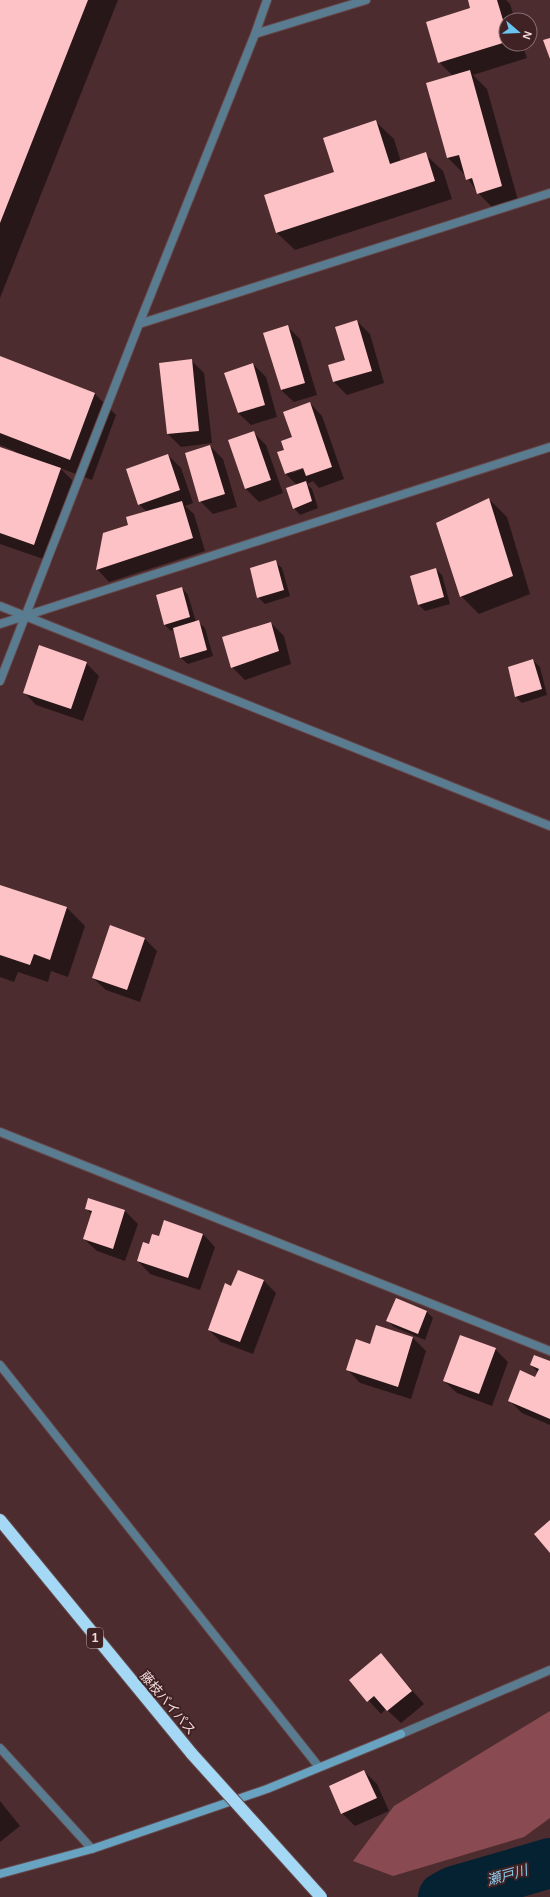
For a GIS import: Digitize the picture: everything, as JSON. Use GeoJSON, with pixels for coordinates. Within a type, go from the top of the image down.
{"type":"FeatureCollection","features":[{"type":"Feature","properties":{"kind":"highway","name":"藤枝バイパス"},"geometry":{"type":"LineString","coordinates":[[0,1520],[192,1754],[320,1897]]}},
{"type":"Feature","properties":{"kind":"street"},"geometry":{"type":"LineString","coordinates":[[0,681],[139,324],[255,34],[267,0]]}},
{"type":"Feature","properties":{"kind":"street"},"geometry":{"type":"LineString","coordinates":[[255,34],[366,0]]}},
{"type":"Feature","properties":{"kind":"street"},"geometry":{"type":"LineString","coordinates":[[139,324],[550,193]]}},
{"type":"Feature","properties":{"kind":"street"},"geometry":{"type":"LineString","coordinates":[[0,624],[550,447]]}},
{"type":"Feature","properties":{"kind":"street"},"geometry":{"type":"LineString","coordinates":[[0,606],[550,826]]}},
{"type":"Feature","properties":{"kind":"street"},"geometry":{"type":"LineString","coordinates":[[0,1132],[550,1351]]}},
{"type":"Feature","properties":{"kind":"street"},"geometry":{"type":"LineString","coordinates":[[0,1365],[319,1767]]}},
{"type":"Feature","properties":{"kind":"street"},"geometry":{"type":"LineString","coordinates":[[0,1874],[92,1849],[267,1789],[550,1670]]}},
{"type":"Feature","properties":{"kind":"street"},"geometry":{"type":"LineString","coordinates":[[0,1748],[92,1849]]}},
{"type":"Feature","properties":{"kind":"shaded area"},"geometry":{"type":"Polygon","coordinates":[[[550,1711],[550,1818],[524,1837],[393,1876],[353,1861],[394,1806],[550,1711]]]}},
{"type":"Feature","properties":{"kind":"building"},"geometry":{"type":"Polygon","coordinates":[[[0,0],[88,0],[0,223],[0,0]]]}},
{"type":"Feature","properties":{"kind":"building"},"geometry":{"type":"Polygon","coordinates":[[[468,0],[497,0],[501,12],[498,12],[498,44],[438,63],[426,22],[470,8],[468,0]]]}},
{"type":"Feature","properties":{"kind":"building"},"geometry":{"type":"Polygon","coordinates":[[[550,38],[550,59],[543,40],[550,38]]]}},
{"type":"Feature","properties":{"kind":"building"},"geometry":{"type":"Polygon","coordinates":[[[470,70],[502,186],[477,194],[472,178],[466,180],[459,155],[447,158],[426,83],[470,70]]]}},
{"type":"Feature","properties":{"kind":"building"},"geometry":{"type":"Polygon","coordinates":[[[376,120],[390,164],[426,152],[435,181],[276,233],[264,195],[334,172],[323,138],[376,120]]]}},
{"type":"Feature","properties":{"kind":"building"},"geometry":{"type":"Polygon","coordinates":[[[357,320],[372,371],[333,382],[328,365],[345,360],[335,327],[357,320]]]}},
{"type":"Feature","properties":{"kind":"building"},"geometry":{"type":"Polygon","coordinates":[[[288,325],[305,383],[281,390],[263,333],[288,325]]]}},
{"type":"Feature","properties":{"kind":"building"},"geometry":{"type":"Polygon","coordinates":[[[0,356],[95,393],[70,460],[0,433],[0,356]]]}},
{"type":"Feature","properties":{"kind":"building"},"geometry":{"type":"Polygon","coordinates":[[[192,359],[199,431],[167,434],[159,363],[192,359]]]}},
{"type":"Feature","properties":{"kind":"building"},"geometry":{"type":"Polygon","coordinates":[[[253,363],[265,405],[238,413],[224,373],[253,363]]]}},
{"type":"Feature","properties":{"kind":"building"},"geometry":{"type":"Polygon","coordinates":[[[310,402],[332,467],[306,476],[303,468],[285,474],[277,452],[284,450],[281,441],[292,437],[283,412],[310,402]]]}},
{"type":"Feature","properties":{"kind":"building"},"geometry":{"type":"Polygon","coordinates":[[[254,431],[271,480],[245,489],[228,440],[254,431]]]}},
{"type":"Feature","properties":{"kind":"building"},"geometry":{"type":"Polygon","coordinates":[[[210,445],[225,494],[199,502],[185,453],[210,445]]]}},
{"type":"Feature","properties":{"kind":"building"},"geometry":{"type":"Polygon","coordinates":[[[0,447],[61,468],[34,545],[0,533],[0,447]]]}},
{"type":"Feature","properties":{"kind":"building"},"geometry":{"type":"Polygon","coordinates":[[[168,454],[180,490],[138,505],[126,469],[168,454]]]}},
{"type":"Feature","properties":{"kind":"building"},"geometry":{"type":"Polygon","coordinates":[[[306,481],[312,501],[293,509],[286,488],[306,481]]]}},
{"type":"Feature","properties":{"kind":"building"},"geometry":{"type":"Polygon","coordinates":[[[489,498],[513,576],[460,597],[436,523],[489,498]]]}},
{"type":"Feature","properties":{"kind":"building"},"geometry":{"type":"Polygon","coordinates":[[[182,501],[193,538],[96,570],[103,533],[128,525],[126,517],[182,501]]]}},
{"type":"Feature","properties":{"kind":"building"},"geometry":{"type":"Polygon","coordinates":[[[276,560],[284,590],[257,598],[250,568],[276,560]]]}},
{"type":"Feature","properties":{"kind":"building"},"geometry":{"type":"Polygon","coordinates":[[[436,568],[444,597],[418,605],[410,576],[436,568]]]}},
{"type":"Feature","properties":{"kind":"building"},"geometry":{"type":"Polygon","coordinates":[[[182,587],[190,617],[164,625],[156,595],[182,587]]]}},
{"type":"Feature","properties":{"kind":"building"},"geometry":{"type":"Polygon","coordinates":[[[199,620],[207,650],[180,658],[173,628],[199,620]]]}},
{"type":"Feature","properties":{"kind":"building"},"geometry":{"type":"Polygon","coordinates":[[[271,622],[279,651],[231,668],[222,637],[271,622]]]}},
{"type":"Feature","properties":{"kind":"building"},"geometry":{"type":"Polygon","coordinates":[[[39,645],[87,662],[71,709],[23,693],[39,645]]]}},
{"type":"Feature","properties":{"kind":"building"},"geometry":{"type":"Polygon","coordinates":[[[533,659],[542,689],[515,697],[508,667],[533,659]]]}},
{"type":"Feature","properties":{"kind":"building"},"geometry":{"type":"Polygon","coordinates":[[[0,885],[67,907],[50,960],[34,954],[30,965],[0,955],[0,885]]]}},
{"type":"Feature","properties":{"kind":"building"},"geometry":{"type":"Polygon","coordinates":[[[110,925],[145,938],[127,990],[92,978],[110,925]]]}},
{"type":"Feature","properties":{"kind":"building"},"geometry":{"type":"Polygon","coordinates":[[[88,1198],[125,1210],[113,1249],[83,1239],[92,1211],[85,1209],[88,1198]]]}},
{"type":"Feature","properties":{"kind":"building"},"geometry":{"type":"Polygon","coordinates":[[[164,1220],[203,1234],[188,1278],[137,1261],[143,1242],[149,1244],[152,1234],[159,1236],[164,1220]]]}},
{"type":"Feature","properties":{"kind":"building"},"geometry":{"type":"Polygon","coordinates":[[[238,1270],[264,1280],[240,1342],[208,1330],[225,1283],[231,1286],[238,1270]]]}},
{"type":"Feature","properties":{"kind":"building"},"geometry":{"type":"Polygon","coordinates":[[[396,1298],[427,1311],[418,1334],[386,1321],[396,1298]]]}},
{"type":"Feature","properties":{"kind":"building"},"geometry":{"type":"Polygon","coordinates":[[[376,1325],[413,1337],[398,1387],[346,1370],[356,1339],[370,1344],[376,1325]]]}},
{"type":"Feature","properties":{"kind":"building"},"geometry":{"type":"Polygon","coordinates":[[[460,1335],[496,1348],[479,1394],[443,1381],[460,1335]]]}},
{"type":"Feature","properties":{"kind":"building"},"geometry":{"type":"Polygon","coordinates":[[[534,1355],[550,1361],[550,1419],[508,1401],[520,1370],[535,1377],[539,1369],[530,1365],[534,1355]]]}},
{"type":"Feature","properties":{"kind":"building"},"geometry":{"type":"Polygon","coordinates":[[[550,1520],[550,1553],[534,1534],[550,1520]]]}},
{"type":"Feature","properties":{"kind":"building"},"geometry":{"type":"Polygon","coordinates":[[[381,1653],[412,1691],[387,1711],[374,1696],[367,1702],[349,1680],[381,1653]]]}},
{"type":"Feature","properties":{"kind":"building"},"geometry":{"type":"Polygon","coordinates":[[[364,1770],[377,1798],[341,1814],[329,1786],[364,1770]]]}},
{"type":"Feature","properties":{"kind":"waterway","name":"瀬戸川"},"geometry":{"type":"LineString","coordinates":[[443,1897],[454,1891],[550,1863]]}}]}
